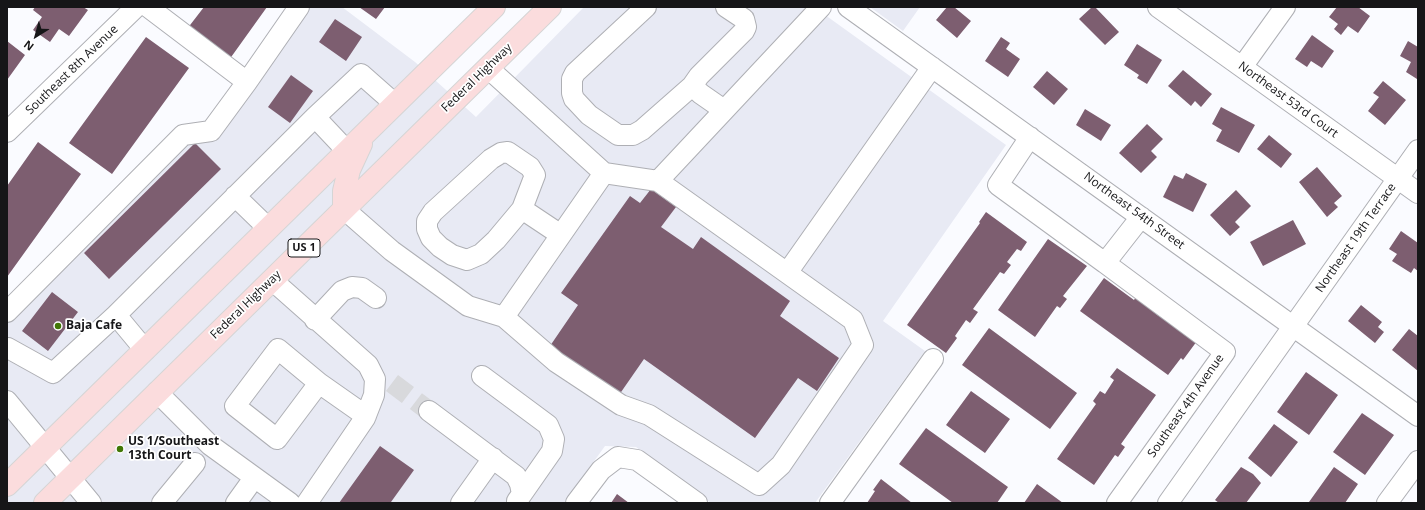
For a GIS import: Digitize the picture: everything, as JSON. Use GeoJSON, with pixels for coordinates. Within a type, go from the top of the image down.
{"type":"FeatureCollection","features":[{"type":"Feature","properties":{"kind":"main road"},"geometry":{"type":"LineString","coordinates":[[7,486],[494,7]]}},
{"type":"Feature","properties":{"kind":"main road","name":"Federal Highway"},"geometry":{"type":"LineString","coordinates":[[45,503],[550,7]]}},
{"type":"Feature","properties":{"kind":"main road"},"geometry":{"type":"LineString","coordinates":[[344,209],[344,191],[349,170],[366,132]]}},
{"type":"Feature","properties":{"kind":"street","name":"Southeast 8th Avenue"},"geometry":{"type":"LineString","coordinates":[[7,132],[136,7]]}},
{"type":"Feature","properties":{"kind":"street"},"geometry":{"type":"LineString","coordinates":[[148,7],[246,82]]}},
{"type":"Feature","properties":{"kind":"street"},"geometry":{"type":"LineString","coordinates":[[7,312],[183,135],[211,131],[299,7]]}},
{"type":"Feature","properties":{"kind":"street"},"geometry":{"type":"LineString","coordinates":[[646,7],[575,73],[572,80],[572,93],[574,99],[589,115],[618,135],[633,135],[692,86],[698,76],[744,31],[746,27],[744,19],[726,7]]}},
{"type":"Feature","properties":{"kind":"street"},"geometry":{"type":"LineString","coordinates":[[658,181],[821,7]]}},
{"type":"Feature","properties":{"kind":"street","name":"Northeast 54th Street"},"geometry":{"type":"LineString","coordinates":[[848,7],[1418,416]]}},
{"type":"Feature","properties":{"kind":"street","name":"Northeast 53rd Court"},"geometry":{"type":"LineString","coordinates":[[1158,7],[1418,193]]}},
{"type":"Feature","properties":{"kind":"street"},"geometry":{"type":"LineString","coordinates":[[1242,67],[1285,7]]}},
{"type":"Feature","properties":{"kind":"street"},"geometry":{"type":"LineString","coordinates":[[787,272],[932,67]]}},
{"type":"Feature","properties":{"kind":"street"},"geometry":{"type":"LineString","coordinates":[[344,209],[392,251],[468,306],[504,317],[556,362],[622,405],[649,415],[759,485],[781,465],[863,345],[853,320],[658,181],[604,173],[488,68]]}},
{"type":"Feature","properties":{"kind":"street"},"geometry":{"type":"LineString","coordinates":[[7,349],[8,348],[53,373],[116,315],[315,117],[361,74],[395,104]]}},
{"type":"Feature","properties":{"kind":"street"},"geometry":{"type":"LineString","coordinates":[[692,86],[724,110]]}},
{"type":"Feature","properties":{"kind":"street"},"geometry":{"type":"LineString","coordinates":[[315,117],[347,151]]}},
{"type":"Feature","properties":{"kind":"street"},"geometry":{"type":"LineString","coordinates":[[1030,138],[998,185],[1105,263],[1141,216]]}},
{"type":"Feature","properties":{"kind":"street","name":"Northeast 19th Terrace"},"geometry":{"type":"LineString","coordinates":[[1294,326],[1418,150]]}},
{"type":"Feature","properties":{"kind":"street"},"geometry":{"type":"LineString","coordinates":[[508,152],[530,167],[535,175],[522,209],[496,240],[481,254],[467,260],[452,255],[440,247],[431,238],[427,230],[427,221],[433,212],[491,159],[501,153],[508,152]]}},
{"type":"Feature","properties":{"kind":"street"},"geometry":{"type":"LineString","coordinates":[[504,317],[604,173]]}},
{"type":"Feature","properties":{"kind":"street"},"geometry":{"type":"LineString","coordinates":[[236,196],[268,228]]}},
{"type":"Feature","properties":{"kind":"street"},"geometry":{"type":"LineString","coordinates":[[522,209],[561,235]]}},
{"type":"Feature","properties":{"kind":"street","name":"Southeast 4th Avenue"},"geometry":{"type":"LineString","coordinates":[[1105,263],[1225,352],[1117,503]]}},
{"type":"Feature","properties":{"kind":"street"},"geometry":{"type":"LineString","coordinates":[[272,280],[315,320],[368,365],[392,383]]}},
{"type":"Feature","properties":{"kind":"street"},"geometry":{"type":"LineString","coordinates":[[315,320],[342,291],[352,287],[362,288],[376,298]]}},
{"type":"Feature","properties":{"kind":"street"},"geometry":{"type":"LineString","coordinates":[[116,315],[144,350]]}},
{"type":"Feature","properties":{"kind":"street"},"geometry":{"type":"LineString","coordinates":[[1168,503],[1294,326]]}},
{"type":"Feature","properties":{"kind":"street"},"geometry":{"type":"LineString","coordinates":[[830,503],[933,359]]}},
{"type":"Feature","properties":{"kind":"street"},"geometry":{"type":"LineString","coordinates":[[307,503],[366,416],[374,395],[375,379],[368,365]]}},
{"type":"Feature","properties":{"kind":"street"},"geometry":{"type":"LineString","coordinates":[[482,376],[548,425],[554,438],[552,451],[519,499]]}},
{"type":"Feature","properties":{"kind":"street"},"geometry":{"type":"LineString","coordinates":[[319,383],[366,416]]}},
{"type":"Feature","properties":{"kind":"street"},"geometry":{"type":"LineString","coordinates":[[157,392],[210,445],[290,503]]}},
{"type":"Feature","properties":{"kind":"street"},"geometry":{"type":"LineString","coordinates":[[7,401],[92,503]]}},
{"type":"Feature","properties":{"kind":"street"},"geometry":{"type":"LineString","coordinates":[[429,411],[516,476],[520,484],[519,499]]}},
{"type":"Feature","properties":{"kind":"street"},"geometry":{"type":"LineString","coordinates":[[576,503],[600,470],[618,457],[637,460],[697,503]]}},
{"type":"Feature","properties":{"kind":"street"},"geometry":{"type":"LineString","coordinates":[[461,503],[493,458]]}},
{"type":"Feature","properties":{"kind":"street"},"geometry":{"type":"LineString","coordinates":[[1387,503],[1418,461]]}},
{"type":"Feature","properties":{"kind":"street"},"geometry":{"type":"LineString","coordinates":[[162,503],[195,463]]}},
{"type":"Feature","properties":{"kind":"street"},"geometry":{"type":"LineString","coordinates":[[236,503],[254,478]]}},
{"type":"Feature","properties":{"kind":"shaded area"},"geometry":{"type":"Polygon","coordinates":[[[306,7],[342,7],[415,62],[476,117],[584,7],[814,7],[1006,145],[883,321],[925,351],[815,503],[711,503],[636,447],[605,446],[564,503],[7,503],[7,316],[184,139],[216,133],[306,7]]]}},
{"type":"Feature","properties":{"kind":"shaded area"},"geometry":{"type":"Polygon","coordinates":[[[870,7],[920,7],[903,31],[870,7]]]}},
{"type":"Feature","properties":{"kind":"building"},"geometry":{"type":"Polygon","coordinates":[[[35,7],[83,7],[88,10],[69,36],[59,29],[50,42],[33,30],[42,17],[33,10],[35,7]]]}},
{"type":"Feature","properties":{"kind":"building"},"geometry":{"type":"Polygon","coordinates":[[[204,7],[267,7],[229,60],[187,29],[204,7]]]}},
{"type":"Feature","properties":{"kind":"building"},"geometry":{"type":"Polygon","coordinates":[[[359,7],[385,7],[376,19],[359,7]]]}},
{"type":"Feature","properties":{"kind":"building"},"geometry":{"type":"Polygon","coordinates":[[[947,7],[954,7],[971,21],[957,38],[936,20],[947,7]]]}},
{"type":"Feature","properties":{"kind":"building"},"geometry":{"type":"Polygon","coordinates":[[[1092,7],[1095,7],[1119,32],[1105,45],[1079,19],[1092,7]]]}},
{"type":"Feature","properties":{"kind":"building"},"geometry":{"type":"Polygon","coordinates":[[[1337,7],[1358,7],[1370,16],[1358,33],[1348,26],[1341,35],[1334,29],[1338,24],[1329,17],[1337,7]]]}},
{"type":"Feature","properties":{"kind":"building"},"geometry":{"type":"Polygon","coordinates":[[[335,19],[362,37],[346,61],[319,42],[335,19]]]}},
{"type":"Feature","properties":{"kind":"building"},"geometry":{"type":"Polygon","coordinates":[[[1312,35],[1334,51],[1322,68],[1311,61],[1307,67],[1295,59],[1312,35]]]}},
{"type":"Feature","properties":{"kind":"building"},"geometry":{"type":"Polygon","coordinates":[[[146,37],[189,68],[112,174],[69,143],[146,37]]]}},
{"type":"Feature","properties":{"kind":"building"},"geometry":{"type":"Polygon","coordinates":[[[1001,37],[1010,43],[1006,49],[1020,59],[1008,77],[985,61],[1001,37]]]}},
{"type":"Feature","properties":{"kind":"building"},"geometry":{"type":"Polygon","coordinates":[[[7,41],[25,55],[7,80],[7,41]]]}},
{"type":"Feature","properties":{"kind":"building"},"geometry":{"type":"Polygon","coordinates":[[[1408,41],[1418,47],[1417,79],[1406,72],[1411,62],[1400,56],[1408,41]]]}},
{"type":"Feature","properties":{"kind":"building"},"geometry":{"type":"Polygon","coordinates":[[[1137,44],[1162,60],[1147,84],[1137,78],[1139,75],[1124,65],[1137,44]]]}},
{"type":"Feature","properties":{"kind":"building"},"geometry":{"type":"Polygon","coordinates":[[[1183,70],[1212,94],[1201,107],[1195,101],[1191,106],[1168,86],[1183,70]]]}},
{"type":"Feature","properties":{"kind":"building"},"geometry":{"type":"Polygon","coordinates":[[[1047,71],[1068,89],[1054,105],[1033,87],[1047,71]]]}},
{"type":"Feature","properties":{"kind":"building"},"geometry":{"type":"Polygon","coordinates":[[[291,75],[313,91],[290,123],[268,107],[291,75]]]}},
{"type":"Feature","properties":{"kind":"building"},"geometry":{"type":"Polygon","coordinates":[[[1383,81],[1406,100],[1385,125],[1368,111],[1379,97],[1373,93],[1383,81]]]}},
{"type":"Feature","properties":{"kind":"building"},"geometry":{"type":"Polygon","coordinates":[[[1221,107],[1255,125],[1239,153],[1216,141],[1222,130],[1212,124],[1221,107]]]}},
{"type":"Feature","properties":{"kind":"building"},"geometry":{"type":"Polygon","coordinates":[[[1085,109],[1111,125],[1101,141],[1076,125],[1085,109]]]}},
{"type":"Feature","properties":{"kind":"building"},"geometry":{"type":"Polygon","coordinates":[[[1147,124],[1163,139],[1151,151],[1157,157],[1141,173],[1119,153],[1147,124]]]}},
{"type":"Feature","properties":{"kind":"building"},"geometry":{"type":"Polygon","coordinates":[[[1269,135],[1292,154],[1281,168],[1257,149],[1269,135]]]}},
{"type":"Feature","properties":{"kind":"building"},"geometry":{"type":"Polygon","coordinates":[[[38,142],[81,174],[7,277],[7,186],[38,142]]]}},
{"type":"Feature","properties":{"kind":"building"},"geometry":{"type":"Polygon","coordinates":[[[195,143],[221,169],[109,279],[84,253],[195,143]]]}},
{"type":"Feature","properties":{"kind":"building"},"geometry":{"type":"Polygon","coordinates":[[[1317,167],[1342,196],[1334,203],[1338,207],[1327,217],[1299,182],[1317,167]]]}},
{"type":"Feature","properties":{"kind":"building"},"geometry":{"type":"Polygon","coordinates":[[[1186,173],[1207,184],[1193,212],[1163,197],[1174,175],[1183,179],[1186,173]]]}},
{"type":"Feature","properties":{"kind":"building"},"geometry":{"type":"Polygon","coordinates":[[[651,189],[676,207],[661,227],[693,249],[701,237],[790,301],[780,316],[839,358],[817,391],[798,378],[755,438],[644,359],[619,395],[550,346],[578,305],[561,293],[630,196],[640,203],[651,189]]]}},
{"type":"Feature","properties":{"kind":"building"},"geometry":{"type":"Polygon","coordinates":[[[1236,190],[1251,206],[1235,222],[1240,227],[1230,236],[1210,215],[1236,190]]]}},
{"type":"Feature","properties":{"kind":"building"},"geometry":{"type":"Polygon","coordinates":[[[986,212],[1027,242],[1021,251],[1017,249],[1007,262],[1011,265],[1004,274],[1000,272],[973,309],[978,312],[970,323],[966,320],[955,336],[957,338],[946,353],[907,325],[980,223],[979,222],[986,212]]]}},
{"type":"Feature","properties":{"kind":"building"},"geometry":{"type":"Polygon","coordinates":[[[1293,220],[1306,244],[1263,266],[1250,242],[1293,220]]]}},
{"type":"Feature","properties":{"kind":"building"},"geometry":{"type":"Polygon","coordinates":[[[1401,231],[1418,243],[1418,271],[1414,268],[1411,273],[1392,261],[1397,254],[1389,249],[1401,231]]]}},
{"type":"Feature","properties":{"kind":"building"},"geometry":{"type":"Polygon","coordinates":[[[1048,239],[1087,266],[1063,296],[1067,299],[1060,308],[1057,306],[1035,337],[998,310],[1048,239]]]}},
{"type":"Feature","properties":{"kind":"building"},"geometry":{"type":"Polygon","coordinates":[[[1104,278],[1134,300],[1137,295],[1148,303],[1146,306],[1160,317],[1162,315],[1197,341],[1183,360],[1181,358],[1168,375],[1080,311],[1104,278]]]}},
{"type":"Feature","properties":{"kind":"building"},"geometry":{"type":"Polygon","coordinates":[[[52,292],[78,312],[48,351],[22,331],[52,292]]]}},
{"type":"Feature","properties":{"kind":"building"},"geometry":{"type":"Polygon","coordinates":[[[1361,305],[1382,322],[1378,327],[1384,332],[1375,343],[1348,321],[1361,305]]]}},
{"type":"Feature","properties":{"kind":"building"},"geometry":{"type":"Polygon","coordinates":[[[989,328],[1077,393],[1050,429],[962,365],[989,328]]]}},
{"type":"Feature","properties":{"kind":"building"},"geometry":{"type":"Polygon","coordinates":[[[1409,329],[1418,336],[1418,371],[1392,350],[1409,329]]]}},
{"type":"Feature","properties":{"kind":"building"},"geometry":{"type":"Polygon","coordinates":[[[1117,368],[1156,395],[1121,444],[1125,447],[1118,457],[1115,455],[1094,485],[1057,459],[1096,404],[1093,401],[1100,391],[1105,394],[1114,380],[1110,377],[1117,368]]]}},
{"type":"Feature","properties":{"kind":"building"},"geometry":{"type":"Polygon","coordinates":[[[1306,372],[1338,395],[1309,435],[1277,412],[1306,372]]]}},
{"type":"Feature","properties":{"kind":"building"},"geometry":{"type":"Polygon","coordinates":[[[971,391],[1010,419],[985,453],[946,425],[971,391]]]}},
{"type":"Feature","properties":{"kind":"building"},"geometry":{"type":"Polygon","coordinates":[[[1362,413],[1394,435],[1365,475],[1333,452],[1362,413]]]}},
{"type":"Feature","properties":{"kind":"building"},"geometry":{"type":"Polygon","coordinates":[[[1274,424],[1298,442],[1271,477],[1248,458],[1274,424]]]}},
{"type":"Feature","properties":{"kind":"building"},"geometry":{"type":"Polygon","coordinates":[[[926,428],[1008,487],[997,503],[953,503],[899,464],[926,428]]]}},
{"type":"Feature","properties":{"kind":"building"},"geometry":{"type":"Polygon","coordinates":[[[380,446],[414,470],[391,502],[392,503],[339,503],[380,446]]]}},
{"type":"Feature","properties":{"kind":"building"},"geometry":{"type":"Polygon","coordinates":[[[1241,467],[1253,474],[1261,483],[1246,503],[1219,503],[1215,500],[1241,467]]]}},
{"type":"Feature","properties":{"kind":"building"},"geometry":{"type":"Polygon","coordinates":[[[1334,467],[1358,484],[1345,503],[1309,502],[1334,467]]]}},
{"type":"Feature","properties":{"kind":"building"},"geometry":{"type":"Polygon","coordinates":[[[881,479],[912,503],[867,503],[875,491],[873,490],[881,479]]]}},
{"type":"Feature","properties":{"kind":"building"},"geometry":{"type":"Polygon","coordinates":[[[1037,484],[1063,503],[1024,503],[1037,484]]]}},
{"type":"Feature","properties":{"kind":"building"},"geometry":{"type":"Polygon","coordinates":[[[617,494],[629,503],[611,503],[617,494]]]}},
{"type":"Feature","properties":{"kind":"tunnel"},"geometry":{"type":"LineString","coordinates":[[392,383],[429,411]]}},
{"type":"Feature","properties":{"kind":"place","name":"Baja Cafe"},"geometry":{"type":"Point","coordinates":[58,326]}},
{"type":"Feature","properties":{"kind":"place","name":"US 1/Southeast 13th Court"},"geometry":{"type":"Point","coordinates":[120,449]}}]}
